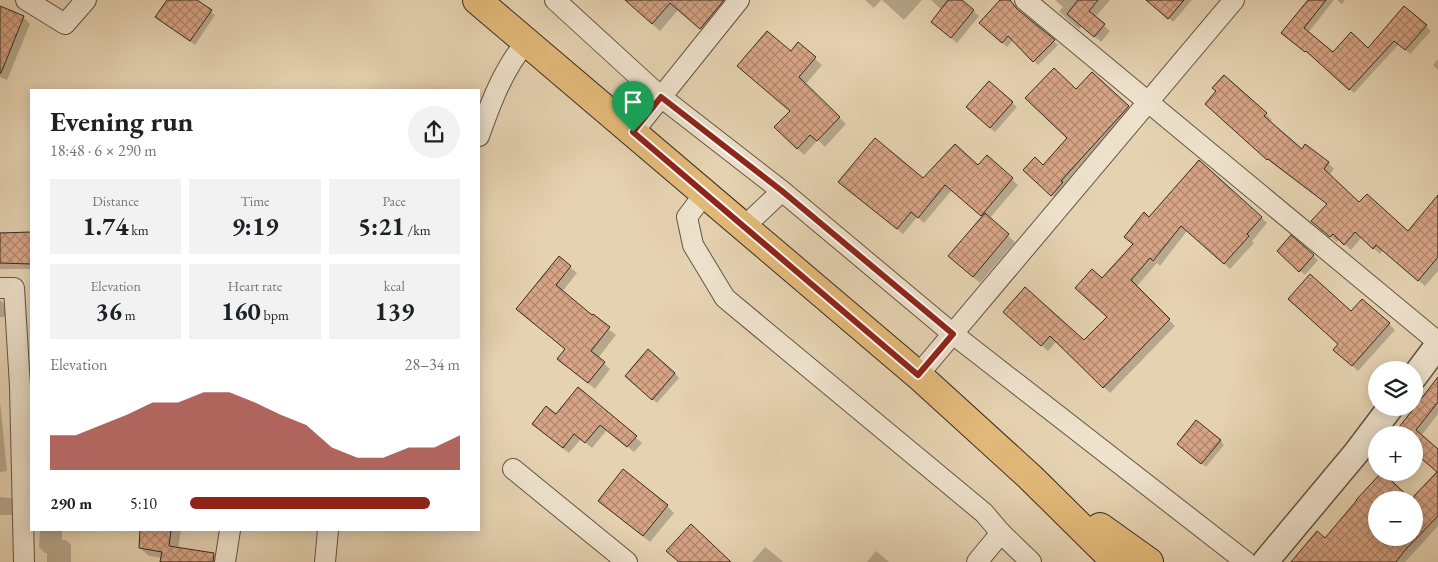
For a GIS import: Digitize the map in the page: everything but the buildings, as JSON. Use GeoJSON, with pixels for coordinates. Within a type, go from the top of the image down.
{"type":"FeatureCollection","features":[{"type":"Feature","properties":{"kind":"main road"},"geometry":{"type":"LineString","coordinates":[[477,0],[918,375],[1030,477],[1116,562]]}},
{"type":"Feature","properties":{"kind":"main road"},"geometry":{"type":"LineString","coordinates":[[1030,477],[1149,562]]}},
{"type":"Feature","properties":{"kind":"street"},"geometry":{"type":"LineString","coordinates":[[26,0],[65,24],[86,0]]}},
{"type":"Feature","properties":{"kind":"street"},"geometry":{"type":"LineString","coordinates":[[555,0],[661,97],[782,191],[953,334],[1246,562]]}},
{"type":"Feature","properties":{"kind":"street"},"geometry":{"type":"LineString","coordinates":[[633,132],[739,0]]}},
{"type":"Feature","properties":{"kind":"street"},"geometry":{"type":"LineString","coordinates":[[1025,0],[1438,344],[1423,365]]}},
{"type":"Feature","properties":{"kind":"street"},"geometry":{"type":"LineString","coordinates":[[918,375],[1234,0]]}},
{"type":"Feature","properties":{"kind":"street"},"geometry":{"type":"LineString","coordinates":[[480,133],[492,98],[514,58],[526,42]]}},
{"type":"Feature","properties":{"kind":"street"},"geometry":{"type":"LineString","coordinates":[[745,226],[782,191]]}},
{"type":"Feature","properties":{"kind":"street"},"geometry":{"type":"LineString","coordinates":[[705,194],[686,217],[693,245],[725,298],[984,513],[1001,533],[1031,562]]}},
{"type":"Feature","properties":{"kind":"street"},"geometry":{"type":"LineString","coordinates":[[0,288],[14,288],[25,388],[24,562]]}},
{"type":"Feature","properties":{"kind":"street"},"geometry":{"type":"LineString","coordinates":[[1264,562],[1356,453],[1384,416]]}},
{"type":"Feature","properties":{"kind":"street"},"geometry":{"type":"LineString","coordinates":[[513,469],[627,562]]}},
{"type":"Feature","properties":{"kind":"street"},"geometry":{"type":"LineString","coordinates":[[225,562],[230,531]]}},
{"type":"Feature","properties":{"kind":"street"},"geometry":{"type":"LineString","coordinates":[[326,562],[328,531]]}},
{"type":"Feature","properties":{"kind":"street"},"geometry":{"type":"LineString","coordinates":[[977,562],[1001,533]]}},
{"type":"Feature","properties":{"kind":"street"},"geometry":{"type":"LineString","coordinates":[[1001,533],[1009,562]]}},
{"type":"Feature","properties":{"kind":"route"},"geometry":{"type":"LineString","coordinates":[[661,97],[782,191],[953,334],[918,375],[633,132],[661,97]]}}]}
